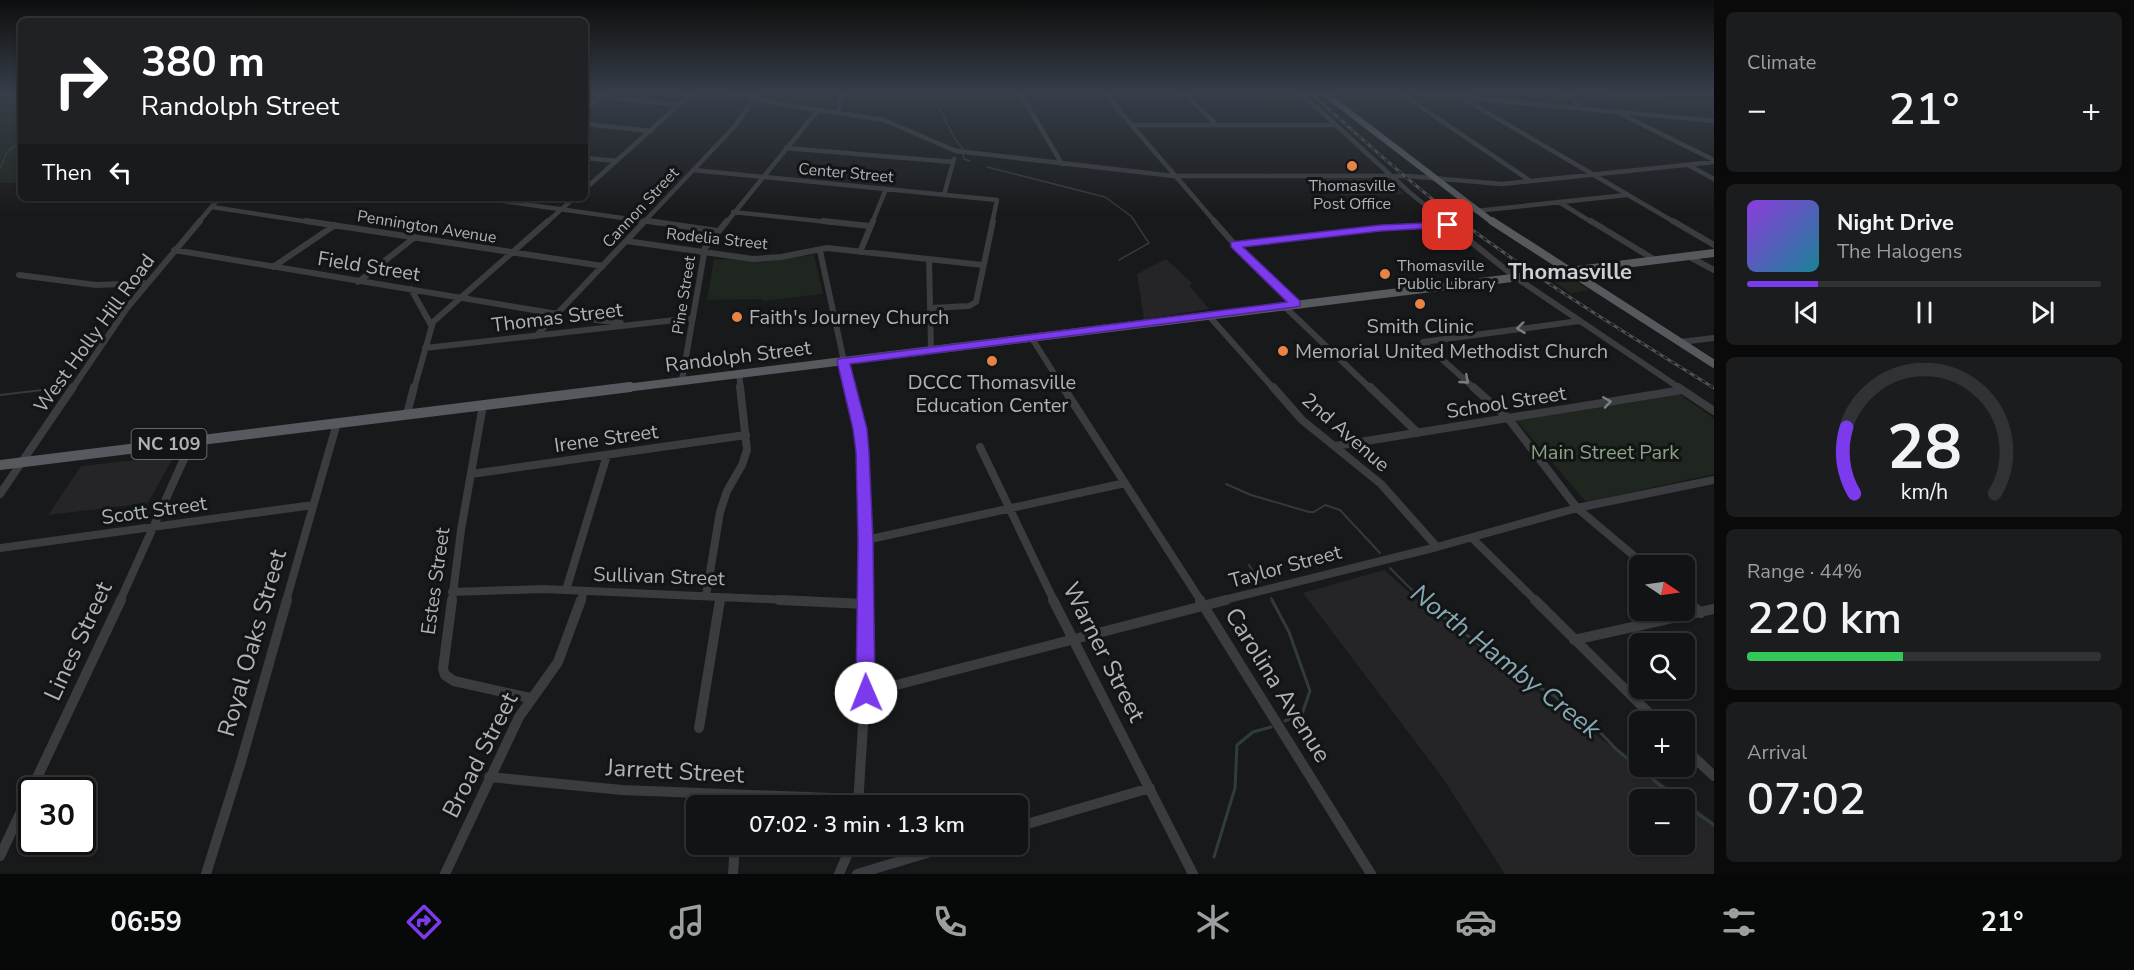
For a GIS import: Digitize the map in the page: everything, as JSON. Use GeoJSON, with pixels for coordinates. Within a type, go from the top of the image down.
{"type":"FeatureCollection","features":[{"type":"Feature","properties":{"kind":"main road"},"geometry":{"type":"LineString","coordinates":[[1376,134],[1476,211],[1714,364]]}},
{"type":"Feature","properties":{"kind":"main road","name":"NC 109"},"geometry":{"type":"LineString","coordinates":[[1515,277],[1714,253]]}},
{"type":"Feature","properties":{"kind":"main road","name":"Randolph Street"},"geometry":{"type":"LineString","coordinates":[[0,465],[1515,277]]}},
{"type":"Feature","properties":{"kind":"street"},"geometry":{"type":"LineString","coordinates":[[588,186],[648,134]]}},
{"type":"Feature","properties":{"kind":"street","name":"Cannon Street"},"geometry":{"type":"LineString","coordinates":[[536,336],[728,134]]}},
{"type":"Feature","properties":{"kind":"street","name":"Pine Street"},"geometry":{"type":"LineString","coordinates":[[682,380],[703,253],[733,212],[798,134]]}},
{"type":"Feature","properties":{"kind":"street"},"geometry":{"type":"LineString","coordinates":[[914,134],[956,151],[1174,176],[1392,176],[1431,177],[1502,184],[1714,161]]}},
{"type":"Feature","properties":{"kind":"street"},"geometry":{"type":"LineString","coordinates":[[1044,134],[1062,164]]}},
{"type":"Feature","properties":{"kind":"street"},"geometry":{"type":"LineString","coordinates":[[1140,134],[1235,245],[1296,304]]}},
{"type":"Feature","properties":{"kind":"street"},"geometry":{"type":"LineString","coordinates":[[1346,134],[1448,225],[1515,277],[1714,411]]}},
{"type":"Feature","properties":{"kind":"street"},"geometry":{"type":"LineString","coordinates":[[1460,134],[1529,180]]}},
{"type":"Feature","properties":{"kind":"street"},"geometry":{"type":"LineString","coordinates":[[1524,134],[1714,245]]}},
{"type":"Feature","properties":{"kind":"street"},"geometry":{"type":"LineString","coordinates":[[1660,134],[1714,161]]}},
{"type":"Feature","properties":{"kind":"street"},"geometry":{"type":"LineString","coordinates":[[786,148],[953,162]]}},
{"type":"Feature","properties":{"kind":"street"},"geometry":{"type":"LineString","coordinates":[[944,195],[956,151]]}},
{"type":"Feature","properties":{"kind":"street"},"geometry":{"type":"LineString","coordinates":[[588,158],[617,161]]}},
{"type":"Feature","properties":{"kind":"street"},"geometry":{"type":"LineString","coordinates":[[1686,165],[1714,178]]}},
{"type":"Feature","properties":{"kind":"street","name":"Center Street"},"geometry":{"type":"LineString","coordinates":[[693,170],[997,200],[983,265]]}},
{"type":"Feature","properties":{"kind":"street"},"geometry":{"type":"LineString","coordinates":[[860,252],[886,189]]}},
{"type":"Feature","properties":{"kind":"street"},"geometry":{"type":"LineString","coordinates":[[1476,211],[1626,195]]}},
{"type":"Feature","properties":{"kind":"street","name":"West Holly Hill Road"},"geometry":{"type":"LineString","coordinates":[[0,494],[126,310],[217,201]]}},
{"type":"Feature","properties":{"kind":"street"},"geometry":{"type":"LineString","coordinates":[[505,201],[718,231]]}},
{"type":"Feature","properties":{"kind":"street"},"geometry":{"type":"LineString","coordinates":[[407,414],[431,325],[571,201]]}},
{"type":"Feature","properties":{"kind":"street"},"geometry":{"type":"LineString","coordinates":[[1559,202],[1655,260]]}},
{"type":"Feature","properties":{"kind":"street","name":"Pennington Avenue"},"geometry":{"type":"LineString","coordinates":[[212,207],[603,266]]}},
{"type":"Feature","properties":{"kind":"street"},"geometry":{"type":"LineString","coordinates":[[733,212],[870,226]]}},
{"type":"Feature","properties":{"kind":"street"},"geometry":{"type":"LineString","coordinates":[[273,267],[335,225]]}},
{"type":"Feature","properties":{"kind":"street"},"geometry":{"type":"LineString","coordinates":[[1235,245],[1381,228],[1448,225]]}},
{"type":"Feature","properties":{"kind":"street"},"geometry":{"type":"LineString","coordinates":[[358,282],[415,237]]}},
{"type":"Feature","properties":{"kind":"street","name":"Rodelia Street"},"geometry":{"type":"LineString","coordinates":[[626,241],[753,259],[820,251],[827,248],[983,265]]}},
{"type":"Feature","properties":{"kind":"street","name":"Field Street"},"geometry":{"type":"LineString","coordinates":[[174,250],[558,314]]}},
{"type":"Feature","properties":{"kind":"street"},"geometry":{"type":"LineString","coordinates":[[820,251],[860,429],[866,540],[866,693],[859,795]]}},
{"type":"Feature","properties":{"kind":"street"},"geometry":{"type":"LineString","coordinates":[[1688,256],[1714,270]]}},
{"type":"Feature","properties":{"kind":"street"},"geometry":{"type":"LineString","coordinates":[[929,259],[932,308],[931,349]]}},
{"type":"Feature","properties":{"kind":"street"},"geometry":{"type":"LineString","coordinates":[[932,308],[973,304],[983,265]]}},
{"type":"Feature","properties":{"kind":"street"},"geometry":{"type":"LineString","coordinates":[[19,275],[96,285],[147,283]]}},
{"type":"Feature","properties":{"kind":"street"},"geometry":{"type":"LineString","coordinates":[[411,289],[431,325]]}},
{"type":"Feature","properties":{"kind":"street"},"geometry":{"type":"LineString","coordinates":[[1284,306],[1418,434]]}},
{"type":"Feature","properties":{"kind":"street","name":"2nd Avenue"},"geometry":{"type":"LineString","coordinates":[[1208,315],[1302,420],[1381,484],[1437,547]]}},
{"type":"Feature","properties":{"kind":"street","name":"Thomas Street"},"geometry":{"type":"LineString","coordinates":[[425,348],[693,318]]}},
{"type":"Feature","properties":{"kind":"street"},"geometry":{"type":"LineString","coordinates":[[589,319],[631,324]]}},
{"type":"Feature","properties":{"kind":"street"},"geometry":{"type":"LineString","coordinates":[[1579,321],[1423,342],[1508,418],[1577,508],[1633,555]]}},
{"type":"Feature","properties":{"kind":"street","name":"Carolina Avenue"},"geometry":{"type":"LineString","coordinates":[[1031,337],[1204,606],[1371,874]]}},
{"type":"Feature","properties":{"kind":"street"},"geometry":{"type":"LineString","coordinates":[[1680,342],[1714,338]]}},
{"type":"Feature","properties":{"kind":"street"},"geometry":{"type":"LineString","coordinates":[[706,596],[720,512],[727,491],[746,455],[739,374]]}},
{"type":"Feature","properties":{"kind":"street","name":"School Street"},"geometry":{"type":"LineString","coordinates":[[1335,446],[1682,390]]}},
{"type":"Feature","properties":{"kind":"street","name":"Estes Street"},"geometry":{"type":"LineString","coordinates":[[483,405],[452,592],[442,669],[454,681],[530,698]]}},
{"type":"Feature","properties":{"kind":"street","name":"Royal Oaks Street"},"geometry":{"type":"LineString","coordinates":[[206,874],[244,751],[337,423]]}},
{"type":"Feature","properties":{"kind":"street","name":"Irene Street"},"geometry":{"type":"LineString","coordinates":[[471,474],[746,435]]}},
{"type":"Feature","properties":{"kind":"street","name":"Lines Street"},"geometry":{"type":"LineString","coordinates":[[0,856],[192,441]]}},
{"type":"Feature","properties":{"kind":"street","name":"Warner Street"},"geometry":{"type":"LineString","coordinates":[[980,447],[1193,874]]}},
{"type":"Feature","properties":{"kind":"street"},"geometry":{"type":"LineString","coordinates":[[566,590],[607,455]]}},
{"type":"Feature","properties":{"kind":"street","name":"Taylor Street"},"geometry":{"type":"LineString","coordinates":[[866,693],[1295,581],[1472,538],[1577,508],[1714,480]]}},
{"type":"Feature","properties":{"kind":"street"},"geometry":{"type":"LineString","coordinates":[[866,540],[1125,483]]}},
{"type":"Feature","properties":{"kind":"street","name":"Scott Street"},"geometry":{"type":"LineString","coordinates":[[0,548],[313,505]]}},
{"type":"Feature","properties":{"kind":"street"},"geometry":{"type":"LineString","coordinates":[[1472,538],[1647,711]]}},
{"type":"Feature","properties":{"kind":"street","name":"Sullivan Street"},"geometry":{"type":"LineString","coordinates":[[452,592],[566,590],[865,603]]}},
{"type":"Feature","properties":{"kind":"street","name":"Broad Street"},"geometry":{"type":"LineString","coordinates":[[445,874],[489,777],[530,698],[545,683],[560,659],[584,591]]}},
{"type":"Feature","properties":{"kind":"street"},"geometry":{"type":"LineString","coordinates":[[699,728],[720,597]]}},
{"type":"Feature","properties":{"kind":"street"},"geometry":{"type":"LineString","coordinates":[[1695,608],[1701,613]]}},
{"type":"Feature","properties":{"kind":"street"},"geometry":{"type":"LineString","coordinates":[[1574,640],[1714,609]]}},
{"type":"Feature","properties":{"kind":"street"},"geometry":{"type":"LineString","coordinates":[[1695,758],[1714,776]]}},
{"type":"Feature","properties":{"kind":"street","name":"Jarrett Street"},"geometry":{"type":"LineString","coordinates":[[489,777],[686,796]]}},
{"type":"Feature","properties":{"kind":"street"},"geometry":{"type":"LineString","coordinates":[[1028,824],[1150,788]]}},
{"type":"Feature","properties":{"kind":"street"},"geometry":{"type":"LineString","coordinates":[[733,874],[734,855]]}},
{"type":"Feature","properties":{"kind":"street"},"geometry":{"type":"LineString","coordinates":[[839,874],[847,855]]}},
{"type":"Feature","properties":{"kind":"street"},"geometry":{"type":"LineString","coordinates":[[857,874],[920,855]]}},
{"type":"Feature","properties":{"kind":"shaded area"},"geometry":{"type":"Polygon","coordinates":[[[1326,179],[1386,179],[1404,194],[1341,196],[1326,179]]]}},
{"type":"Feature","properties":{"kind":"shaded area"},"geometry":{"type":"Polygon","coordinates":[[[1166,259],[1192,283],[1190,286],[1209,309],[1144,319],[1137,274],[1166,259]]]}},
{"type":"Feature","properties":{"kind":"shaded area"},"geometry":{"type":"Polygon","coordinates":[[[174,456],[148,503],[48,515],[81,466],[174,456]]]}},
{"type":"Feature","properties":{"kind":"shaded area"},"geometry":{"type":"Polygon","coordinates":[[[1384,570],[1443,622],[1629,759],[1629,777],[1653,777],[1669,789],[1629,789],[1629,855],[1695,855],[1695,808],[1714,822],[1714,874],[1505,874],[1442,777],[1303,593],[1384,570]]]}},
{"type":"Feature","properties":{"kind":"green space"},"geometry":{"type":"Polygon","coordinates":[[[0,134],[18,134],[18,183],[0,183],[0,134]]]}},
{"type":"Feature","properties":{"kind":"green space"},"geometry":{"type":"Polygon","coordinates":[[[814,255],[823,294],[764,301],[760,299],[707,300],[714,259],[768,260],[814,255]]]}},
{"type":"Feature","properties":{"kind":"green space"},"geometry":{"type":"Polygon","coordinates":[[[1561,276],[1570,278],[1590,290],[1571,293],[1548,278],[1561,276]]]}},
{"type":"Feature","properties":{"kind":"green space","name":"Main Street Park"},"geometry":{"type":"Polygon","coordinates":[[[1679,394],[1714,418],[1714,474],[1586,502],[1516,420],[1679,394]]]}},
{"type":"Feature","properties":{"kind":"waterway","name":"North Hamby Creek"},"geometry":{"type":"LineString","coordinates":[[952,134],[963,149]]}},
{"type":"Feature","properties":{"kind":"waterway"},"geometry":{"type":"LineString","coordinates":[[0,168],[7,152],[18,143]]}},
{"type":"Feature","properties":{"kind":"waterway","name":"North Hamby Creek"},"geometry":{"type":"LineString","coordinates":[[963,154],[964,159],[970,161]]}},
{"type":"Feature","properties":{"kind":"waterway","name":"North Hamby Creek"},"geometry":{"type":"LineString","coordinates":[[987,167],[1105,197],[1131,216],[1149,243],[1119,260]]}},
{"type":"Feature","properties":{"kind":"waterway"},"geometry":{"type":"LineString","coordinates":[[0,395],[59,388],[54,389]]}},
{"type":"Feature","properties":{"kind":"waterway","name":"North Hamby Creek"},"geometry":{"type":"LineString","coordinates":[[1226,484],[1251,495],[1309,512],[1314,512],[1325,505],[1340,510],[1380,553]]}},
{"type":"Feature","properties":{"kind":"waterway"},"geometry":{"type":"LineString","coordinates":[[1249,565],[1260,582]]}},
{"type":"Feature","properties":{"kind":"waterway","name":"North Hamby Creek"},"geometry":{"type":"LineString","coordinates":[[1390,568],[1422,600]]}},
{"type":"Feature","properties":{"kind":"waterway"},"geometry":{"type":"LineString","coordinates":[[1272,600],[1289,632],[1310,691],[1302,714],[1285,721]]}},
{"type":"Feature","properties":{"kind":"waterway","name":"North Hamby Creek"},"geometry":{"type":"LineString","coordinates":[[1422,600],[1519,676],[1553,695],[1597,729],[1616,749],[1665,789]]}},
{"type":"Feature","properties":{"kind":"waterway"},"geometry":{"type":"LineString","coordinates":[[1214,857],[1235,788],[1237,745],[1253,732],[1271,727]]}},
{"type":"Feature","properties":{"kind":"waterway","name":"North Hamby Creek"},"geometry":{"type":"LineString","coordinates":[[1695,812],[1714,825]]}},
{"type":"Feature","properties":{"kind":"railway"},"geometry":{"type":"LineString","coordinates":[[1357,134],[1443,208],[1493,245],[1555,288],[1714,388]]}},
{"type":"Feature","properties":{"kind":"place","name":"Thomasville Post Office"},"geometry":{"type":"Point","coordinates":[1352,166]}},
{"type":"Feature","properties":{"kind":"place","name":"Thomasville Public Library"},"geometry":{"type":"Point","coordinates":[1385,274]}},
{"type":"Feature","properties":{"kind":"place","name":"Smith Clinic"},"geometry":{"type":"Point","coordinates":[1420,304]}},
{"type":"Feature","properties":{"kind":"place","name":"Faith's Journey Church"},"geometry":{"type":"Point","coordinates":[737,317]}},
{"type":"Feature","properties":{"kind":"place","name":"Memorial United Methodist Church"},"geometry":{"type":"Point","coordinates":[1283,351]}},
{"type":"Feature","properties":{"kind":"place","name":"DCCC Thomasville Education Center"},"geometry":{"type":"Point","coordinates":[992,361]}},
{"type":"Feature","properties":{"kind":"district","name":"Thomasville"},"geometry":{"type":"Point","coordinates":[1570,271]}},
{"type":"Feature","properties":{"kind":"route"},"geometry":{"type":"LineString","coordinates":[[866,693],[866,540],[862,452],[860,429],[843,361],[1296,304],[1235,245],[1381,228],[1448,225]]}}]}
